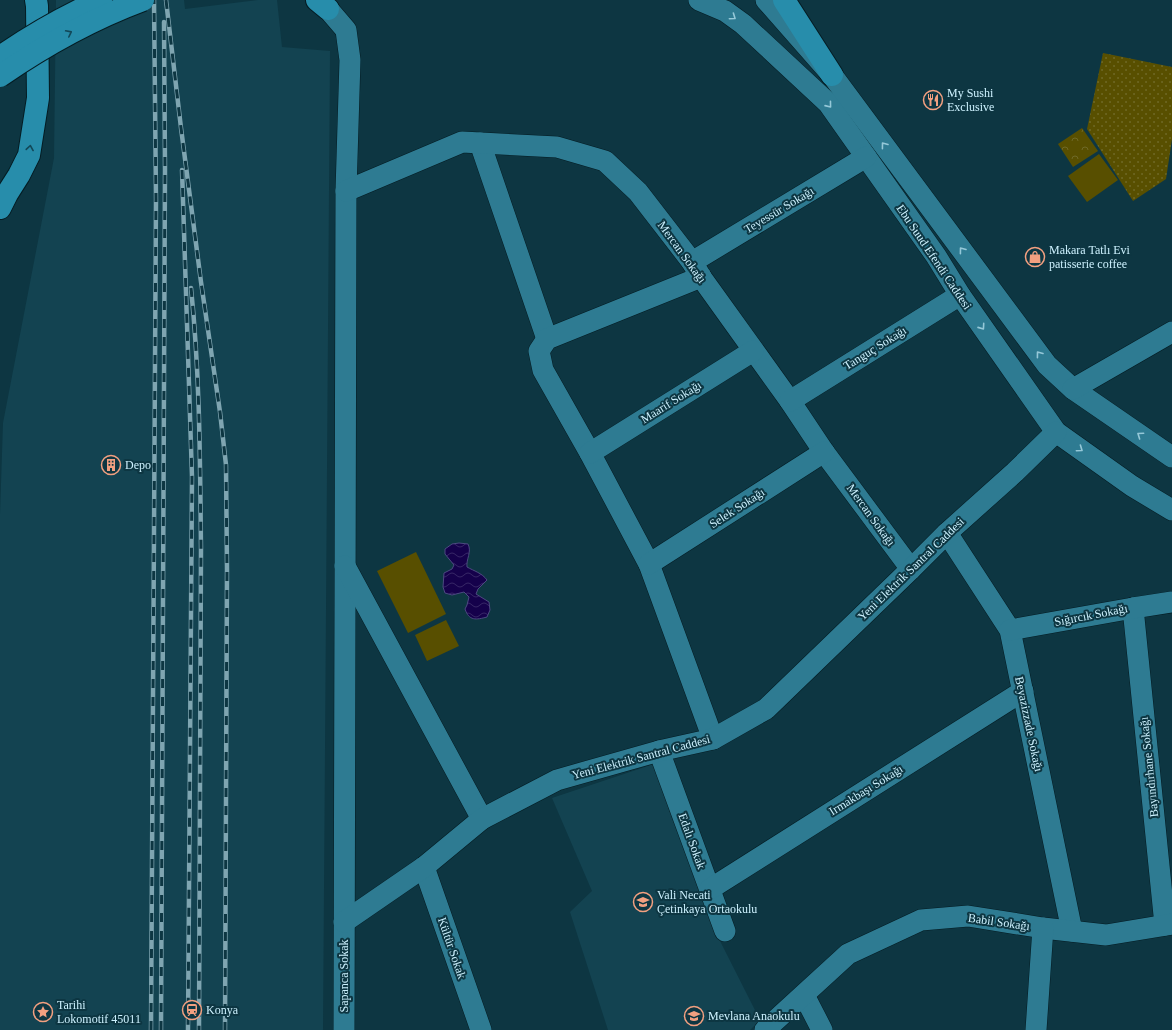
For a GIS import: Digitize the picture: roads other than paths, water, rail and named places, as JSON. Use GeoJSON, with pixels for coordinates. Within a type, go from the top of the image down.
{"type":"FeatureCollection","features":[{"type":"Feature","properties":{"kind":"main road"},"geometry":{"type":"LineString","coordinates":[[0,208],[7,194],[10,177],[29,155],[38,98],[36,0]]}},
{"type":"Feature","properties":{"kind":"main road"},"geometry":{"type":"LineString","coordinates":[[0,57],[54,22],[101,0]]}},
{"type":"Feature","properties":{"kind":"main road"},"geometry":{"type":"LineString","coordinates":[[0,76],[61,37],[100,18],[143,0]]}},
{"type":"Feature","properties":{"kind":"main road"},"geometry":{"type":"LineString","coordinates":[[784,0],[832,76]]}},
{"type":"Feature","properties":{"kind":"street","name":"Ebu Suud Efendi Caddesi"},"geometry":{"type":"LineString","coordinates":[[699,0],[725,11],[743,24],[828,103],[936,256],[960,295],[1056,432],[1132,486],[1172,510]]}},
{"type":"Feature","properties":{"kind":"street","name":"Ebu Suud Efendi Caddesi"},"geometry":{"type":"LineString","coordinates":[[766,0],[832,76],[1047,365],[1073,389],[1172,457]]}},
{"type":"Feature","properties":{"kind":"street","name":"Sapanca Sokak"},"geometry":{"type":"LineString","coordinates":[[322,4],[346,30],[350,60],[346,191],[344,1030]]}},
{"type":"Feature","properties":{"kind":"street","name":"Mercan Sokağı"},"geometry":{"type":"LineString","coordinates":[[346,191],[462,142],[557,147],[605,161],[638,192],[790,401],[824,452],[911,569]]}},
{"type":"Feature","properties":{"kind":"street"},"geometry":{"type":"LineString","coordinates":[[480,143],[547,339],[539,351],[543,370],[590,453],[649,564],[713,739]]}},
{"type":"Feature","properties":{"kind":"street","name":"Teyessür Sokağı"},"geometry":{"type":"LineString","coordinates":[[547,339],[696,270],[866,157]]}},
{"type":"Feature","properties":{"kind":"street","name":"Tanguç Sokağı"},"geometry":{"type":"LineString","coordinates":[[790,401],[960,295]]}},
{"type":"Feature","properties":{"kind":"street"},"geometry":{"type":"LineString","coordinates":[[1073,389],[1172,332]]}},
{"type":"Feature","properties":{"kind":"street","name":"Maarif Sokağı"},"geometry":{"type":"LineString","coordinates":[[590,453],[753,351]]}},
{"type":"Feature","properties":{"kind":"street","name":"Yeni Elektrik Santral Caddesi"},"geometry":{"type":"LineString","coordinates":[[344,922],[424,867],[482,819],[558,780],[659,751],[713,739],[766,709],[947,533],[1015,472],[1056,432]]}},
{"type":"Feature","properties":{"kind":"street","name":"Selek Sokağı"},"geometry":{"type":"LineString","coordinates":[[649,564],[824,452]]}},
{"type":"Feature","properties":{"kind":"street","name":"Beyazizzade Sokağı"},"geometry":{"type":"LineString","coordinates":[[947,533],[1010,630],[1072,931]]}},
{"type":"Feature","properties":{"kind":"street"},"geometry":{"type":"LineString","coordinates":[[344,565],[482,819]]}},
{"type":"Feature","properties":{"kind":"street","name":"Sığırcık Sokağı"},"geometry":{"type":"LineString","coordinates":[[1010,630],[1172,602]]}},
{"type":"Feature","properties":{"kind":"street","name":"Bayındırhane Sokağı"},"geometry":{"type":"LineString","coordinates":[[1133,608],[1169,925]]}},
{"type":"Feature","properties":{"kind":"street","name":"Irmakbaşı Sokağı"},"geometry":{"type":"LineString","coordinates":[[710,889],[1023,691]]}},
{"type":"Feature","properties":{"kind":"street","name":"Edalı Sokak"},"geometry":{"type":"LineString","coordinates":[[659,751],[725,931]]}},
{"type":"Feature","properties":{"kind":"street","name":"Kültür Sokak"},"geometry":{"type":"LineString","coordinates":[[424,867],[480,1030]]}},
{"type":"Feature","properties":{"kind":"street","name":"Babil Sokağı"},"geometry":{"type":"LineString","coordinates":[[766,1030],[848,954],[921,920],[968,916],[1043,928],[1106,935],[1169,925]]}},
{"type":"Feature","properties":{"kind":"street"},"geometry":{"type":"LineString","coordinates":[[1036,1030],[1043,928]]}},
{"type":"Feature","properties":{"kind":"street"},"geometry":{"type":"LineString","coordinates":[[804,995],[822,1030]]}},
{"type":"Feature","properties":{"kind":"water"},"geometry":{"type":"Polygon","coordinates":[[[452,544],[468,544],[469,547],[467,567],[480,574],[487,580],[478,589],[476,594],[489,602],[490,610],[487,617],[473,619],[469,616],[465,609],[469,597],[464,592],[452,595],[445,593],[443,587],[444,573],[452,569],[454,565],[445,554],[445,549],[452,544]]]}},
{"type":"Feature","properties":{"kind":"railway"},"geometry":{"type":"LineString","coordinates":[[151,1030],[156,199],[154,0]]}},
{"type":"Feature","properties":{"kind":"railway"},"geometry":{"type":"LineString","coordinates":[[166,0],[181,128],[226,465],[225,1030]]}},
{"type":"Feature","properties":{"kind":"railway"},"geometry":{"type":"LineString","coordinates":[[161,1030],[165,169],[164,22]]}},
{"type":"Feature","properties":{"kind":"railway"},"geometry":{"type":"LineString","coordinates":[[182,170],[192,477],[188,1030]]}},
{"type":"Feature","properties":{"kind":"railway"},"geometry":{"type":"LineString","coordinates":[[191,288],[198,386],[201,516],[199,1030]]}},
{"type":"Feature","properties":{"kind":"place","name":"My Sushi Exclusive"},"geometry":{"type":"Point","coordinates":[933,100]}},
{"type":"Feature","properties":{"kind":"place","name":"Makara Tatlı Evi patisserie coffee"},"geometry":{"type":"Point","coordinates":[1035,257]}},
{"type":"Feature","properties":{"kind":"place","name":"Depo"},"geometry":{"type":"Point","coordinates":[111,465]}},
{"type":"Feature","properties":{"kind":"place","name":"Vali Necati Çetinkaya Ortaokulu"},"geometry":{"type":"Point","coordinates":[643,902]}},
{"type":"Feature","properties":{"kind":"place","name":"Konya"},"geometry":{"type":"Point","coordinates":[192,1010]}},
{"type":"Feature","properties":{"kind":"place","name":"Tarihi Lokomotif 45011"},"geometry":{"type":"Point","coordinates":[43,1012]}},
{"type":"Feature","properties":{"kind":"place","name":"Mevlana Anaokulu"},"geometry":{"type":"Point","coordinates":[694,1016]}}]}
